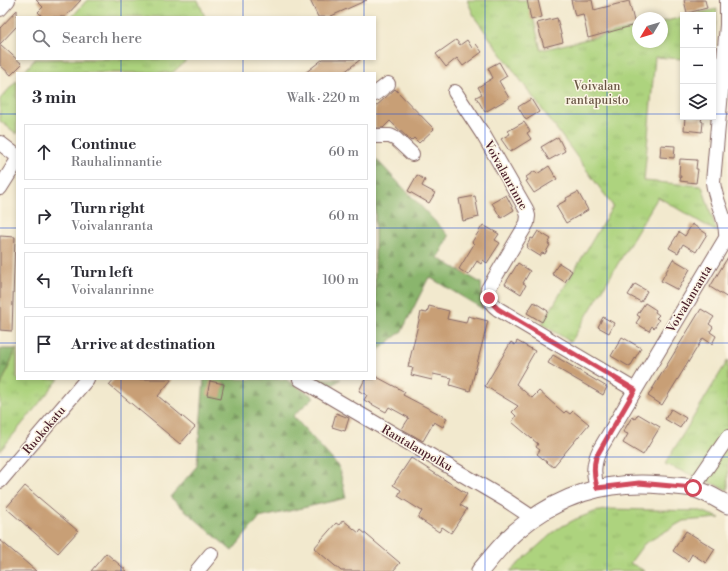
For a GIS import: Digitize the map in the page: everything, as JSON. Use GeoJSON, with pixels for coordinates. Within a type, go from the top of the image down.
{"type":"FeatureCollection","features":[{"type":"Feature","properties":{"kind":"street"},"geometry":{"type":"LineString","coordinates":[[0,9],[8,0]]}},
{"type":"Feature","properties":{"kind":"street","name":"Voivalanranta"},"geometry":{"type":"LineString","coordinates":[[597,488],[594,473],[596,457],[726,238],[726,223],[714,192],[713,182],[727,25],[727,0]]}},
{"type":"Feature","properties":{"kind":"street"},"geometry":{"type":"LineString","coordinates":[[376,93],[388,84]]}},
{"type":"Feature","properties":{"kind":"street","name":"Voivalanrinne"},"geometry":{"type":"LineString","coordinates":[[455,92],[484,136],[523,202],[528,216],[527,223],[490,285],[488,293],[491,302],[498,309],[635,390]]}},
{"type":"Feature","properties":{"kind":"street"},"geometry":{"type":"LineString","coordinates":[[376,136],[390,136],[396,139],[412,154]]}},
{"type":"Feature","properties":{"kind":"street"},"geometry":{"type":"LineString","coordinates":[[0,143],[16,155]]}},
{"type":"Feature","properties":{"kind":"street"},"geometry":{"type":"LineString","coordinates":[[0,188],[16,163]]}},
{"type":"Feature","properties":{"kind":"street","name":"Ruokokatu"},"geometry":{"type":"LineString","coordinates":[[0,482],[86,380]]}},
{"type":"Feature","properties":{"kind":"street","name":"Rantalanpolku"},"geometry":{"type":"LineString","coordinates":[[302,380],[506,500],[533,518]]}},
{"type":"Feature","properties":{"kind":"street"},"geometry":{"type":"LineString","coordinates":[[693,488],[728,437]]}},
{"type":"Feature","properties":{"kind":"street"},"geometry":{"type":"LineString","coordinates":[[480,571],[514,533],[533,518],[554,504],[597,488],[639,483],[693,488],[728,505]]}},
{"type":"Feature","properties":{"kind":"street"},"geometry":{"type":"LineString","coordinates":[[197,571],[211,554]]}},
{"type":"Feature","properties":{"kind":"green space"},"geometry":{"type":"Polygon","coordinates":[[[87,0],[198,0],[205,16],[73,16],[87,0]]]}},
{"type":"Feature","properties":{"kind":"green space","name":"Voivalan rantapuisto"},"geometry":{"type":"Polygon","coordinates":[[[467,0],[529,0],[541,50],[632,28],[632,48],[668,48],[668,21],[680,18],[680,59],[655,57],[644,181],[702,186],[717,232],[658,197],[571,342],[542,324],[613,206],[475,18],[467,0]]]}},
{"type":"Feature","properties":{"kind":"green space"},"geometry":{"type":"Polygon","coordinates":[[[717,9],[716,20],[716,12],[704,12],[717,9]]]}},
{"type":"Feature","properties":{"kind":"green space"},"geometry":{"type":"Polygon","coordinates":[[[34,60],[187,60],[173,72],[24,72],[34,60]]]}},
{"type":"Feature","properties":{"kind":"green space"},"geometry":{"type":"Polygon","coordinates":[[[16,81],[16,133],[0,121],[0,99],[16,81]]]}},
{"type":"Feature","properties":{"kind":"green space"},"geometry":{"type":"Polygon","coordinates":[[[376,159],[449,236],[438,258],[481,283],[483,309],[429,277],[402,331],[376,352],[376,159]]]}},
{"type":"Feature","properties":{"kind":"green space"},"geometry":{"type":"Polygon","coordinates":[[[0,349],[16,349],[0,388],[0,349]]]}},
{"type":"Feature","properties":{"kind":"green space"},"geometry":{"type":"Polygon","coordinates":[[[16,349],[16,380],[58,380],[0,451],[0,388],[16,349]]]}},
{"type":"Feature","properties":{"kind":"green space"},"geometry":{"type":"Polygon","coordinates":[[[728,360],[728,490],[665,464],[728,360]]]}},
{"type":"Feature","properties":{"kind":"green space"},"geometry":{"type":"Polygon","coordinates":[[[204,380],[287,380],[314,397],[293,416],[339,467],[346,498],[259,518],[232,551],[170,497],[197,466],[204,380]]]}},
{"type":"Feature","properties":{"kind":"green space"},"geometry":{"type":"Polygon","coordinates":[[[311,380],[340,380],[326,390],[311,380]]]}},
{"type":"Feature","properties":{"kind":"green space"},"geometry":{"type":"Polygon","coordinates":[[[610,509],[701,511],[720,518],[683,521],[644,544],[630,563],[645,571],[510,571],[557,529],[594,512],[610,509]]]}},
{"type":"Feature","properties":{"kind":"building"},"geometry":{"type":"Polygon","coordinates":[[[36,0],[81,0],[66,16],[42,16],[38,12],[43,7],[36,0]]]}},
{"type":"Feature","properties":{"kind":"building"},"geometry":{"type":"Polygon","coordinates":[[[310,0],[367,0],[331,16],[318,16],[310,0]]]}},
{"type":"Feature","properties":{"kind":"building"},"geometry":{"type":"Polygon","coordinates":[[[527,0],[538,0],[542,17],[531,20],[527,0]]]}},
{"type":"Feature","properties":{"kind":"building"},"geometry":{"type":"Polygon","coordinates":[[[571,0],[592,0],[594,10],[629,1],[632,13],[632,26],[588,38],[583,14],[575,16],[571,0]]]}},
{"type":"Feature","properties":{"kind":"building"},"geometry":{"type":"Polygon","coordinates":[[[684,0],[705,0],[707,8],[687,12],[684,0]]]}},
{"type":"Feature","properties":{"kind":"building"},"geometry":{"type":"Polygon","coordinates":[[[17,10],[16,27],[0,44],[0,28],[17,10]]]}},
{"type":"Feature","properties":{"kind":"building"},"geometry":{"type":"Polygon","coordinates":[[[557,18],[563,42],[544,47],[537,23],[557,18]]]}},
{"type":"Feature","properties":{"kind":"building"},"geometry":{"type":"Polygon","coordinates":[[[456,40],[460,45],[467,40],[472,48],[476,44],[482,52],[463,66],[457,58],[446,67],[436,54],[456,40]]]}},
{"type":"Feature","properties":{"kind":"building"},"geometry":{"type":"Polygon","coordinates":[[[0,44],[22,64],[11,75],[0,65],[0,44]]]}},
{"type":"Feature","properties":{"kind":"building"},"geometry":{"type":"Polygon","coordinates":[[[322,60],[360,60],[344,72],[306,72],[322,60]]]}},
{"type":"Feature","properties":{"kind":"building"},"geometry":{"type":"Polygon","coordinates":[[[499,62],[507,76],[499,81],[509,98],[485,112],[476,97],[482,94],[478,87],[493,78],[488,68],[499,62]]]}},
{"type":"Feature","properties":{"kind":"building"},"geometry":{"type":"Polygon","coordinates":[[[395,89],[434,129],[419,143],[414,138],[411,141],[390,121],[383,128],[376,128],[376,106],[395,89]]]}},
{"type":"Feature","properties":{"kind":"building"},"geometry":{"type":"Polygon","coordinates":[[[531,99],[539,112],[526,120],[518,107],[531,99]]]}},
{"type":"Feature","properties":{"kind":"building"},"geometry":{"type":"Polygon","coordinates":[[[685,120],[701,120],[703,122],[702,132],[684,130],[685,120]]]}},
{"type":"Feature","properties":{"kind":"building"},"geometry":{"type":"Polygon","coordinates":[[[524,122],[530,131],[527,133],[531,139],[510,152],[501,139],[510,134],[508,131],[524,122]]]}},
{"type":"Feature","properties":{"kind":"building"},"geometry":{"type":"Polygon","coordinates":[[[558,137],[565,151],[549,160],[541,147],[558,137]]]}},
{"type":"Feature","properties":{"kind":"building"},"geometry":{"type":"Polygon","coordinates":[[[661,145],[675,146],[674,158],[660,157],[661,145]]]}},
{"type":"Feature","properties":{"kind":"building"},"geometry":{"type":"Polygon","coordinates":[[[680,159],[697,160],[696,169],[698,169],[696,183],[680,181],[680,159]]]}},
{"type":"Feature","properties":{"kind":"building"},"geometry":{"type":"Polygon","coordinates":[[[549,166],[557,179],[534,193],[526,181],[528,180],[526,177],[535,171],[537,174],[549,166]]]}},
{"type":"Feature","properties":{"kind":"building"},"geometry":{"type":"Polygon","coordinates":[[[417,175],[425,180],[422,186],[435,193],[429,203],[408,191],[417,175]]]}},
{"type":"Feature","properties":{"kind":"building"},"geometry":{"type":"Polygon","coordinates":[[[578,192],[588,210],[566,223],[556,206],[567,200],[566,198],[578,192]]]}},
{"type":"Feature","properties":{"kind":"building"},"geometry":{"type":"Polygon","coordinates":[[[506,195],[514,210],[501,218],[492,203],[506,195]]]}},
{"type":"Feature","properties":{"kind":"building"},"geometry":{"type":"Polygon","coordinates":[[[475,196],[479,217],[463,221],[459,199],[475,196]]]}},
{"type":"Feature","properties":{"kind":"building"},"geometry":{"type":"Polygon","coordinates":[[[692,224],[707,234],[696,252],[683,244],[678,253],[669,248],[679,232],[685,236],[692,224]]]}},
{"type":"Feature","properties":{"kind":"building"},"geometry":{"type":"Polygon","coordinates":[[[483,225],[499,234],[495,240],[500,243],[487,263],[483,260],[481,264],[477,261],[468,275],[459,269],[474,244],[472,242],[483,225]]]}},
{"type":"Feature","properties":{"kind":"building"},"geometry":{"type":"Polygon","coordinates":[[[538,231],[551,239],[548,244],[550,245],[545,254],[542,253],[540,256],[527,248],[531,238],[533,239],[538,231]]]}},
{"type":"Feature","properties":{"kind":"building"},"geometry":{"type":"Polygon","coordinates":[[[0,236],[15,237],[12,331],[0,330],[0,236]]]}},
{"type":"Feature","properties":{"kind":"building"},"geometry":{"type":"Polygon","coordinates":[[[728,257],[728,298],[710,287],[728,257]]]}},
{"type":"Feature","properties":{"kind":"building"},"geometry":{"type":"Polygon","coordinates":[[[673,259],[690,269],[678,290],[661,281],[673,259]]]}},
{"type":"Feature","properties":{"kind":"building"},"geometry":{"type":"Polygon","coordinates":[[[518,263],[530,271],[523,283],[526,285],[521,294],[505,284],[518,263]]]}},
{"type":"Feature","properties":{"kind":"building"},"geometry":{"type":"Polygon","coordinates":[[[559,263],[572,271],[565,282],[552,274],[559,263]]]}},
{"type":"Feature","properties":{"kind":"building"},"geometry":{"type":"Polygon","coordinates":[[[635,284],[647,291],[641,302],[628,295],[635,284]]]}},
{"type":"Feature","properties":{"kind":"building"},"geometry":{"type":"Polygon","coordinates":[[[534,302],[548,311],[542,322],[527,313],[534,302]]]}},
{"type":"Feature","properties":{"kind":"building"},"geometry":{"type":"Polygon","coordinates":[[[645,303],[656,310],[655,312],[659,315],[656,318],[659,320],[654,328],[652,326],[649,331],[636,323],[640,317],[637,315],[645,303]]]}},
{"type":"Feature","properties":{"kind":"building"},"geometry":{"type":"Polygon","coordinates":[[[429,306],[449,311],[447,319],[466,323],[468,316],[488,321],[470,391],[450,385],[452,378],[433,374],[432,380],[411,375],[413,368],[408,367],[421,312],[427,313],[429,306]]]}},
{"type":"Feature","properties":{"kind":"building"},"geometry":{"type":"Polygon","coordinates":[[[701,309],[714,317],[709,324],[713,327],[710,332],[716,336],[712,344],[703,338],[662,405],[648,396],[701,309]]]}},
{"type":"Feature","properties":{"kind":"building"},"geometry":{"type":"Polygon","coordinates":[[[603,317],[614,323],[609,333],[598,327],[603,317]]]}},
{"type":"Feature","properties":{"kind":"building"},"geometry":{"type":"Polygon","coordinates":[[[622,337],[641,348],[630,367],[611,356],[622,337]]]}},
{"type":"Feature","properties":{"kind":"building"},"geometry":{"type":"Polygon","coordinates":[[[517,341],[535,351],[516,384],[532,398],[539,391],[564,413],[566,411],[570,414],[573,411],[589,424],[553,467],[537,454],[540,450],[536,447],[538,444],[512,422],[516,416],[512,412],[518,406],[485,386],[511,342],[515,345],[517,341]]]}},
{"type":"Feature","properties":{"kind":"building"},"geometry":{"type":"Polygon","coordinates":[[[553,355],[607,387],[603,395],[548,363],[553,355]]]}},
{"type":"Feature","properties":{"kind":"building"},"geometry":{"type":"Polygon","coordinates":[[[376,377],[405,392],[403,395],[447,418],[443,427],[434,422],[423,441],[402,429],[409,418],[389,407],[386,412],[364,400],[367,395],[359,391],[364,380],[376,380],[376,377]]]}},
{"type":"Feature","properties":{"kind":"building"},"geometry":{"type":"Polygon","coordinates":[[[113,380],[171,380],[158,396],[195,427],[180,444],[109,385],[113,380]]]}},
{"type":"Feature","properties":{"kind":"building"},"geometry":{"type":"Polygon","coordinates":[[[210,381],[224,384],[221,398],[207,395],[210,381]]]}},
{"type":"Feature","properties":{"kind":"building"},"geometry":{"type":"Polygon","coordinates":[[[671,409],[686,418],[680,428],[665,419],[671,409]]]}},
{"type":"Feature","properties":{"kind":"building"},"geometry":{"type":"Polygon","coordinates":[[[336,413],[349,418],[345,431],[332,427],[336,413]]]}},
{"type":"Feature","properties":{"kind":"building"},"geometry":{"type":"Polygon","coordinates":[[[638,414],[660,427],[643,455],[623,443],[628,434],[623,432],[632,417],[635,419],[638,414]]]}},
{"type":"Feature","properties":{"kind":"building"},"geometry":{"type":"Polygon","coordinates":[[[411,458],[467,494],[460,505],[467,509],[451,533],[442,527],[439,532],[418,518],[422,511],[398,496],[401,490],[393,485],[411,458]]]}},
{"type":"Feature","properties":{"kind":"building"},"geometry":{"type":"Polygon","coordinates":[[[25,486],[78,531],[58,553],[6,508],[25,486]]]}},
{"type":"Feature","properties":{"kind":"building"},"geometry":{"type":"Polygon","coordinates":[[[343,520],[359,533],[361,530],[400,563],[393,571],[341,571],[314,548],[336,523],[339,525],[343,520]]]}},
{"type":"Feature","properties":{"kind":"building"},"geometry":{"type":"Polygon","coordinates":[[[686,531],[715,549],[706,563],[692,554],[688,561],[673,551],[686,531]]]}},
{"type":"Feature","properties":{"kind":"building"},"geometry":{"type":"Polygon","coordinates":[[[0,540],[36,571],[0,571],[0,540]]]}},
{"type":"Feature","properties":{"kind":"building"},"geometry":{"type":"Polygon","coordinates":[[[106,553],[127,571],[91,571],[106,553]]]}},
{"type":"Feature","properties":{"kind":"route"},"geometry":{"type":"LineString","coordinates":[[489,298],[498,309],[635,390],[596,457],[594,473],[597,488],[639,483],[693,488]]}}]}
